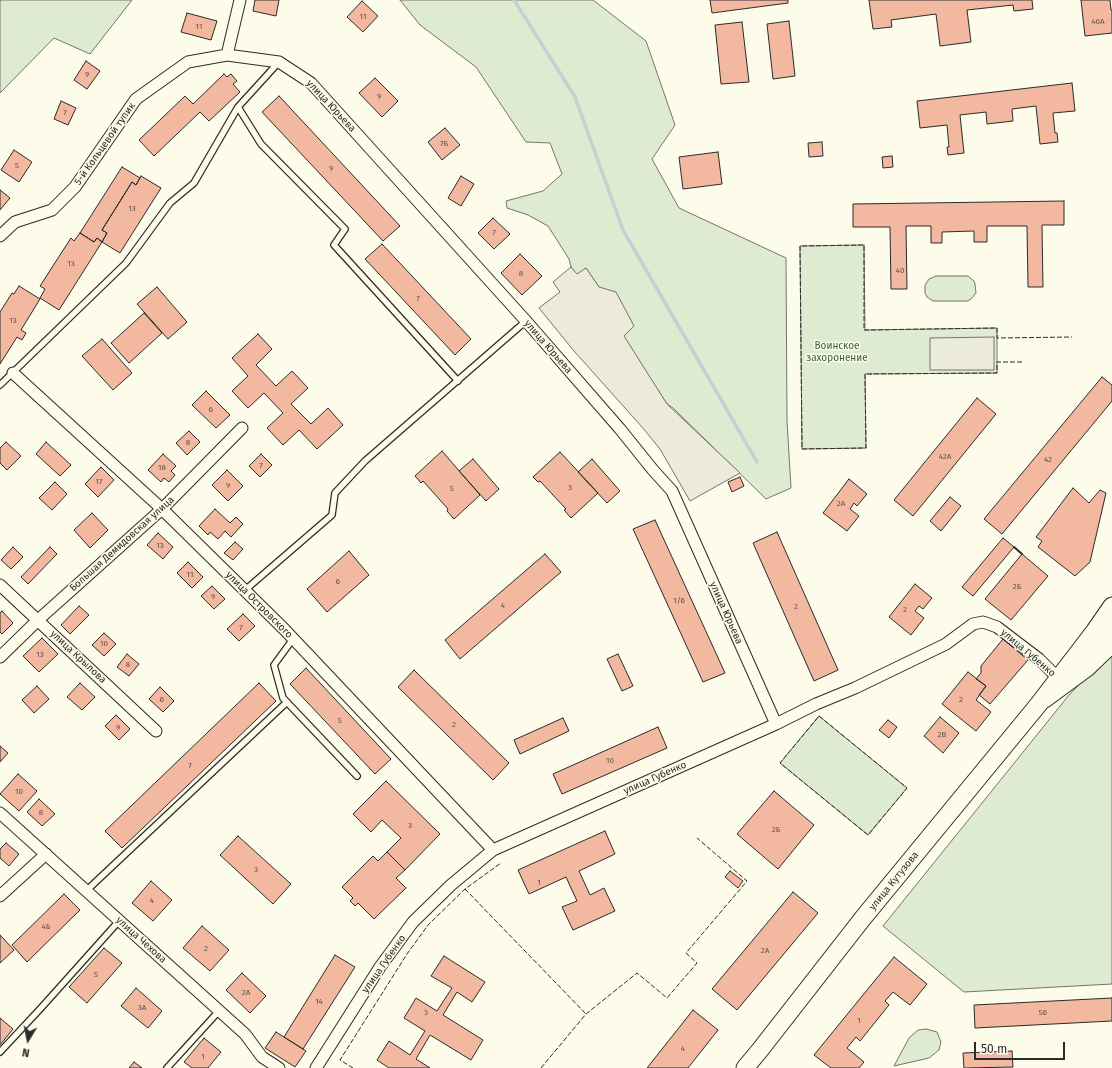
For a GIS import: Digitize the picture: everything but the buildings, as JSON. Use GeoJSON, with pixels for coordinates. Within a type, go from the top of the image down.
{"type":"FeatureCollection","features":[{"type":"Feature","properties":{"kind":"main road","name":"улица Кутузова"},"geometry":{"type":"LineString","coordinates":[[745,1068],[863,918],[1042,701],[1112,606]]}},
{"type":"Feature","properties":{"kind":"main road"},"geometry":{"type":"LineString","coordinates":[[1094,632],[1112,615]]}},
{"type":"Feature","properties":{"kind":"main road","name":"улица Кутузова"},"geometry":{"type":"LineString","coordinates":[[1042,701],[1075,673],[1112,630]]}},
{"type":"Feature","properties":{"kind":"main road"},"geometry":{"type":"LineString","coordinates":[[1042,701],[1087,669],[1112,645]]}},
{"type":"Feature","properties":{"kind":"street"},"geometry":{"type":"LineString","coordinates":[[226,55],[240,0]]}},
{"type":"Feature","properties":{"kind":"street","name":"улица Юрьева"},"geometry":{"type":"LineString","coordinates":[[226,55],[279,62],[310,83],[526,321],[672,491],[776,724]]}},
{"type":"Feature","properties":{"kind":"street","name":"5-й Кольцевой тупик"},"geometry":{"type":"LineString","coordinates":[[0,236],[15,222],[52,210],[75,187],[136,99],[188,62],[226,55]]}},
{"type":"Feature","properties":{"kind":"street","name":"улица Островского"},"geometry":{"type":"LineString","coordinates":[[13,372],[162,508],[293,639],[493,850]]}},
{"type":"Feature","properties":{"kind":"street","name":"Большая Демидовская улица"},"geometry":{"type":"LineString","coordinates":[[0,657],[38,620],[162,508],[242,428]]}},
{"type":"Feature","properties":{"kind":"street","name":"улица Крылова"},"geometry":{"type":"LineString","coordinates":[[0,585],[156,731]]}},
{"type":"Feature","properties":{"kind":"street","name":"улица Губенко"},"geometry":{"type":"LineString","coordinates":[[316,1068],[380,967],[413,922],[451,885],[493,850],[776,724],[816,704],[869,682],[946,644],[973,624],[983,622],[997,627],[1039,659],[1059,679]]}},
{"type":"Feature","properties":{"kind":"street","name":"улица Чехова"},"geometry":{"type":"LineString","coordinates":[[0,813],[245,1034],[262,1057],[279,1068]]}},
{"type":"Feature","properties":{"kind":"street"},"geometry":{"type":"LineString","coordinates":[[0,896],[46,854]]}},
{"type":"Feature","properties":{"kind":"lane"},"geometry":{"type":"LineString","coordinates":[[0,385],[126,263],[170,203],[194,184],[238,107],[279,62]]}},
{"type":"Feature","properties":{"kind":"lane"},"geometry":{"type":"LineString","coordinates":[[238,107],[261,144],[345,229],[334,245],[458,381]]}},
{"type":"Feature","properties":{"kind":"lane"},"geometry":{"type":"LineString","coordinates":[[244,591],[332,515],[335,493],[365,461],[526,321]]}},
{"type":"Feature","properties":{"kind":"lane"},"geometry":{"type":"LineString","coordinates":[[293,639],[274,664],[283,698],[357,776]]}},
{"type":"Feature","properties":{"kind":"lane"},"geometry":{"type":"LineString","coordinates":[[86,891],[287,702]]}},
{"type":"Feature","properties":{"kind":"lane"},"geometry":{"type":"LineString","coordinates":[[0,1052],[120,921]]}},
{"type":"Feature","properties":{"kind":"lane"},"geometry":{"type":"LineString","coordinates":[[167,1068],[219,1010]]}},
{"type":"Feature","properties":{"kind":"green space"},"geometry":{"type":"Polygon","coordinates":[[[0,0],[132,0],[90,54],[54,38],[0,93],[0,0]]]}},
{"type":"Feature","properties":{"kind":"green space"},"geometry":{"type":"Polygon","coordinates":[[[400,0],[593,0],[646,41],[675,125],[652,159],[679,208],[786,258],[787,421],[791,488],[766,499],[673,408],[667,404],[623,336],[599,287],[586,268],[577,275],[571,267],[569,259],[548,226],[528,215],[507,208],[506,201],[543,191],[562,174],[550,143],[526,142],[476,67],[420,25],[400,0]]]}},
{"type":"Feature","properties":{"kind":"green space","name":"Воинское захоронение"},"geometry":{"type":"Polygon","coordinates":[[[864,245],[865,330],[997,328],[997,373],[865,374],[866,448],[802,449],[800,246],[864,245]]]}},
{"type":"Feature","properties":{"kind":"green space"},"geometry":{"type":"Polygon","coordinates":[[[936,276],[968,276],[974,281],[976,293],[968,301],[933,301],[927,297],[925,293],[925,285],[929,279],[936,276]]]}},
{"type":"Feature","properties":{"kind":"green space"},"geometry":{"type":"Polygon","coordinates":[[[1112,651],[1112,984],[964,992],[883,926],[1069,695],[1112,651]]]}},
{"type":"Feature","properties":{"kind":"green space"},"geometry":{"type":"Polygon","coordinates":[[[819,716],[907,788],[868,835],[780,763],[819,716]]]}},
{"type":"Feature","properties":{"kind":"green space"},"geometry":{"type":"Polygon","coordinates":[[[926,1029],[937,1032],[941,1042],[939,1050],[929,1058],[894,1066],[909,1038],[918,1030],[926,1029]]]}},
{"type":"Feature","properties":{"kind":"shaded area"},"geometry":{"type":"Polygon","coordinates":[[[571,267],[577,274],[586,268],[599,287],[616,292],[634,326],[624,336],[667,404],[740,473],[690,501],[660,449],[574,351],[539,308],[560,292],[553,282],[571,267]]]}},
{"type":"Feature","properties":{"kind":"shaded area"},"geometry":{"type":"Polygon","coordinates":[[[994,337],[994,370],[930,370],[930,338],[994,337]]]}},
{"type":"Feature","properties":{"kind":"waterway"},"geometry":{"type":"LineString","coordinates":[[514,0],[575,97],[623,230],[757,462]]}},
{"type":"Feature","properties":{"kind":"fence"},"geometry":{"type":"LineString","coordinates":[[1022,362],[997,362],[997,373],[865,374],[866,448],[802,449],[800,246],[864,245],[864,330],[997,328],[997,338],[1072,337]]}},
{"type":"Feature","properties":{"kind":"fence"},"geometry":{"type":"LineString","coordinates":[[819,716],[907,788],[868,835],[780,763],[819,716]]}},
{"type":"Feature","properties":{"kind":"fence"},"geometry":{"type":"LineString","coordinates":[[541,1068],[586,1014],[637,973],[667,998],[697,963],[686,953],[747,881],[697,838]]}},
{"type":"Feature","properties":{"kind":"fence"},"geometry":{"type":"LineString","coordinates":[[353,1068],[340,1060],[407,954],[428,925],[465,889],[501,863]]}},
{"type":"Feature","properties":{"kind":"fence"},"geometry":{"type":"LineString","coordinates":[[465,889],[586,1014]]}},
{"type":"Feature","properties":{"kind":"wall"},"geometry":{"type":"LineString","coordinates":[[1014,547],[1022,554]]}}]}
